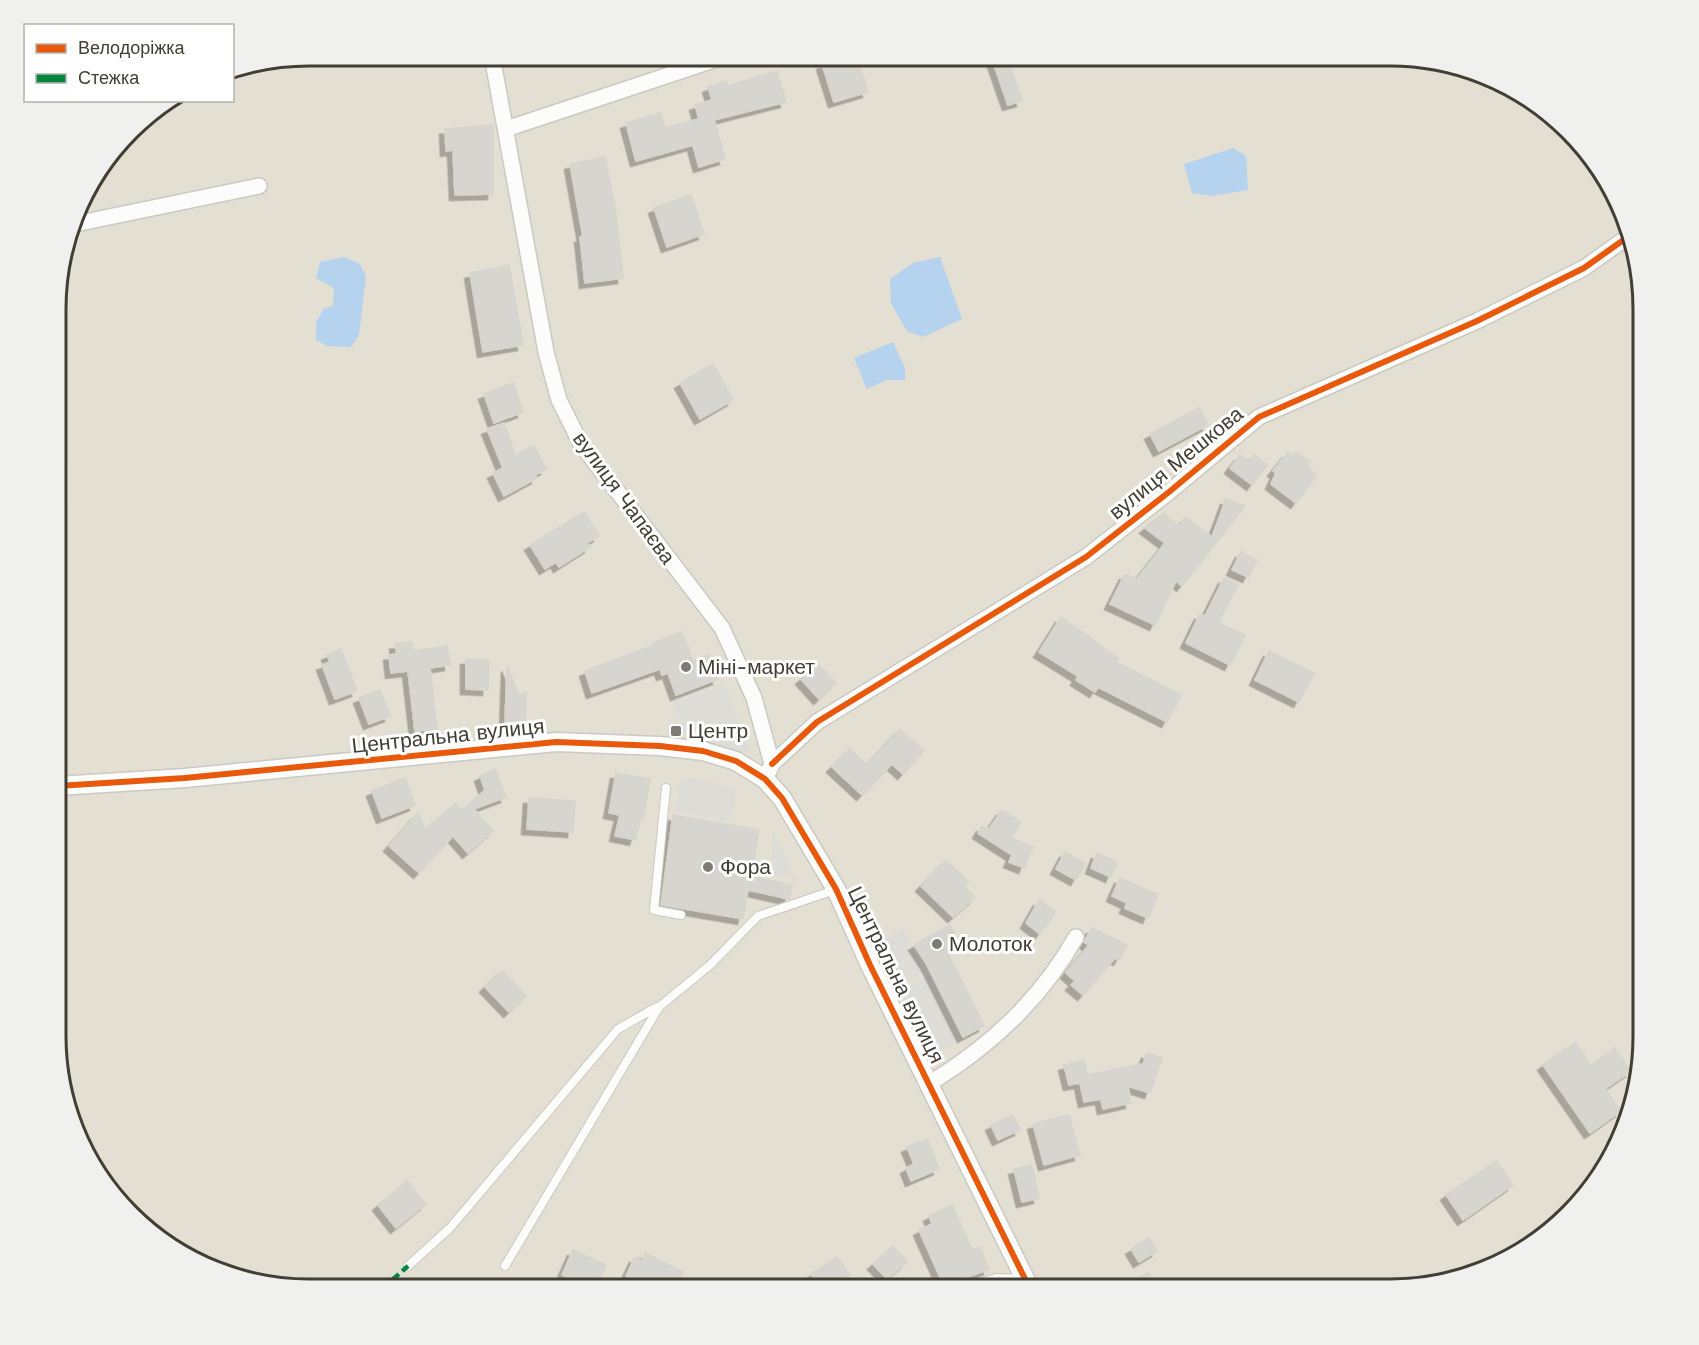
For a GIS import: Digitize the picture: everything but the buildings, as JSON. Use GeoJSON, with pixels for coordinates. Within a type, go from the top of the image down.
{"type":"FeatureCollection","features":[{"type":"Feature","properties":{"kind":"street","name":"вулиця Чапаєва"},"geometry":{"type":"LineString","coordinates":[[494,66],[546,352],[559,400],[581,444],[722,628],[754,698],[769,772]]}},
{"type":"Feature","properties":{"kind":"street"},"geometry":{"type":"LineString","coordinates":[[506,129],[696,66]]}},
{"type":"Feature","properties":{"kind":"street"},"geometry":{"type":"LineString","coordinates":[[82,223],[259,186]]}},
{"type":"Feature","properties":{"kind":"street","name":"вулиця Мешкова"},"geometry":{"type":"LineString","coordinates":[[769,772],[817,722],[1086,557],[1259,417],[1477,321],[1584,268],[1623,240]]}},
{"type":"Feature","properties":{"kind":"street","name":"Центральна вулиця"},"geometry":{"type":"LineString","coordinates":[[66,785],[185,778],[556,742],[660,746],[703,751],[769,772],[836,889],[870,965],[1026,1279]]}},
{"type":"Feature","properties":{"kind":"street"},"geometry":{"type":"LineString","coordinates":[[930,1083],[1006,1027],[1046,983],[1076,936]]}},
{"type":"Feature","properties":{"kind":"lane"},"geometry":{"type":"LineString","coordinates":[[666,788],[654,910],[681,915]]}},
{"type":"Feature","properties":{"kind":"lane"},"geometry":{"type":"LineString","coordinates":[[408,1266],[450,1228],[618,1029],[658,1007],[710,964],[758,916],[836,889]]}},
{"type":"Feature","properties":{"kind":"lane"},"geometry":{"type":"LineString","coordinates":[[504,1266],[658,1007]]}},
{"type":"Feature","properties":{"kind":"shaded area"},"geometry":{"type":"Polygon","coordinates":[[[309,66],[1390,66],[1438,71],[1483,84],[1525,107],[1550,126],[1583,161],[1615,216],[1628,261],[1633,309],[1633,1036],[1631,1068],[1625,1099],[1615,1129],[1592,1171],[1573,1196],[1538,1229],[1483,1261],[1438,1274],[1390,1279],[309,1279],[261,1274],[216,1261],[174,1238],[149,1219],[116,1184],[91,1144],[74,1099],[68,1068],[66,1036],[66,309],[68,277],[74,246],[91,201],[116,161],[137,137],[161,116],[182,102],[234,102],[234,78],[277,68],[309,66]]]}},
{"type":"Feature","properties":{"kind":"shaded area"},"geometry":{"type":"Polygon","coordinates":[[[724,682],[753,753],[689,743],[673,703],[724,682]]]}},
{"type":"Feature","properties":{"kind":"shaded area"},"geometry":{"type":"Polygon","coordinates":[[[681,777],[736,787],[730,822],[675,812],[681,777]]]}},
{"type":"Feature","properties":{"kind":"shaded area"},"geometry":{"type":"Polygon","coordinates":[[[773,830],[797,881],[771,874],[773,830]]]}},
{"type":"Feature","properties":{"kind":"shaded area"},"geometry":{"type":"Polygon","coordinates":[[[904,929],[925,971],[899,984],[878,942],[904,929]]]}},
{"type":"Feature","properties":{"kind":"shaded area"},"geometry":{"type":"Polygon","coordinates":[[[930,975],[962,1039],[935,1053],[903,989],[930,975]]]}},
{"type":"Feature","properties":{"kind":"water"},"geometry":{"type":"Polygon","coordinates":[[[1233,148],[1246,156],[1248,190],[1212,196],[1192,193],[1184,164],[1233,148]]]}},
{"type":"Feature","properties":{"kind":"water"},"geometry":{"type":"Polygon","coordinates":[[[344,257],[360,264],[366,276],[359,335],[351,347],[327,346],[316,340],[316,323],[323,309],[333,306],[334,288],[316,278],[320,262],[344,257]]]}},
{"type":"Feature","properties":{"kind":"water"},"geometry":{"type":"Polygon","coordinates":[[[940,257],[962,319],[923,337],[907,331],[891,303],[890,279],[913,263],[940,257]]]}},
{"type":"Feature","properties":{"kind":"water"},"geometry":{"type":"Polygon","coordinates":[[[893,342],[905,368],[905,380],[886,380],[867,389],[854,358],[893,342]]]}},
{"type":"Feature","properties":{"kind":"marked path"},"geometry":{"type":"LineString","coordinates":[[393,1279],[408,1266]]}},
{"type":"Feature","properties":{"kind":"cycle path"},"geometry":{"type":"LineString","coordinates":[[772,764],[817,722],[1086,557],[1259,417],[1477,321],[1584,268],[1623,240]]}},
{"type":"Feature","properties":{"kind":"cycle path"},"geometry":{"type":"LineString","coordinates":[[66,785],[185,778],[556,742],[660,746],[703,751],[736,761],[765,779],[782,798],[836,889],[870,965],[1025,1279]]}},
{"type":"Feature","properties":{"kind":"place","name":"Міні-маркет"},"geometry":{"type":"Point","coordinates":[686,667]}},
{"type":"Feature","properties":{"kind":"place","name":"Центр"},"geometry":{"type":"Point","coordinates":[676,731]}},
{"type":"Feature","properties":{"kind":"place","name":"Фора"},"geometry":{"type":"Point","coordinates":[708,867]}},
{"type":"Feature","properties":{"kind":"place","name":"Молоток"},"geometry":{"type":"Point","coordinates":[937,944]}}]}
